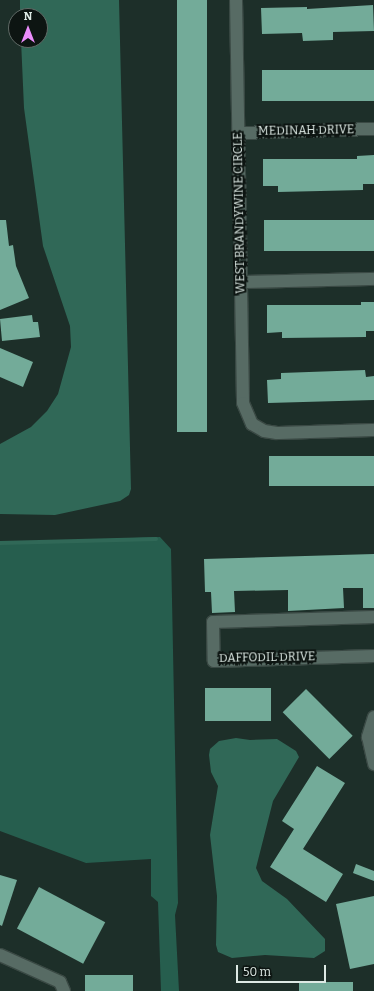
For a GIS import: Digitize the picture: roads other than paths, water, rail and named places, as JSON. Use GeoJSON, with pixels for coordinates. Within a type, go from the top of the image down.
{"type":"FeatureCollection","features":[{"type":"Feature","properties":{"kind":"street","name":"WEST BRANDYWINE CIRCLE"},"geometry":{"type":"LineString","coordinates":[[236,0],[243,403],[252,424],[264,431],[278,433],[374,430]]}},
{"type":"Feature","properties":{"kind":"street","name":"MEDINAH DRIVE"},"geometry":{"type":"LineString","coordinates":[[239,132],[374,129]]}},
{"type":"Feature","properties":{"kind":"street"},"geometry":{"type":"LineString","coordinates":[[240,282],[374,279]]}},
{"type":"Feature","properties":{"kind":"street","name":"DAFFODIL DRIVE"},"geometry":{"type":"LineString","coordinates":[[374,618],[213,622],[214,660],[374,656]]}},
{"type":"Feature","properties":{"kind":"street"},"geometry":{"type":"LineString","coordinates":[[374,716],[368,737],[374,764]]}},
{"type":"Feature","properties":{"kind":"street"},"geometry":{"type":"LineString","coordinates":[[0,955],[60,982],[64,991]]}},
{"type":"Feature","properties":{"kind":"waterway"},"geometry":{"type":"LineString","coordinates":[[0,543],[156,539]]}}]}
